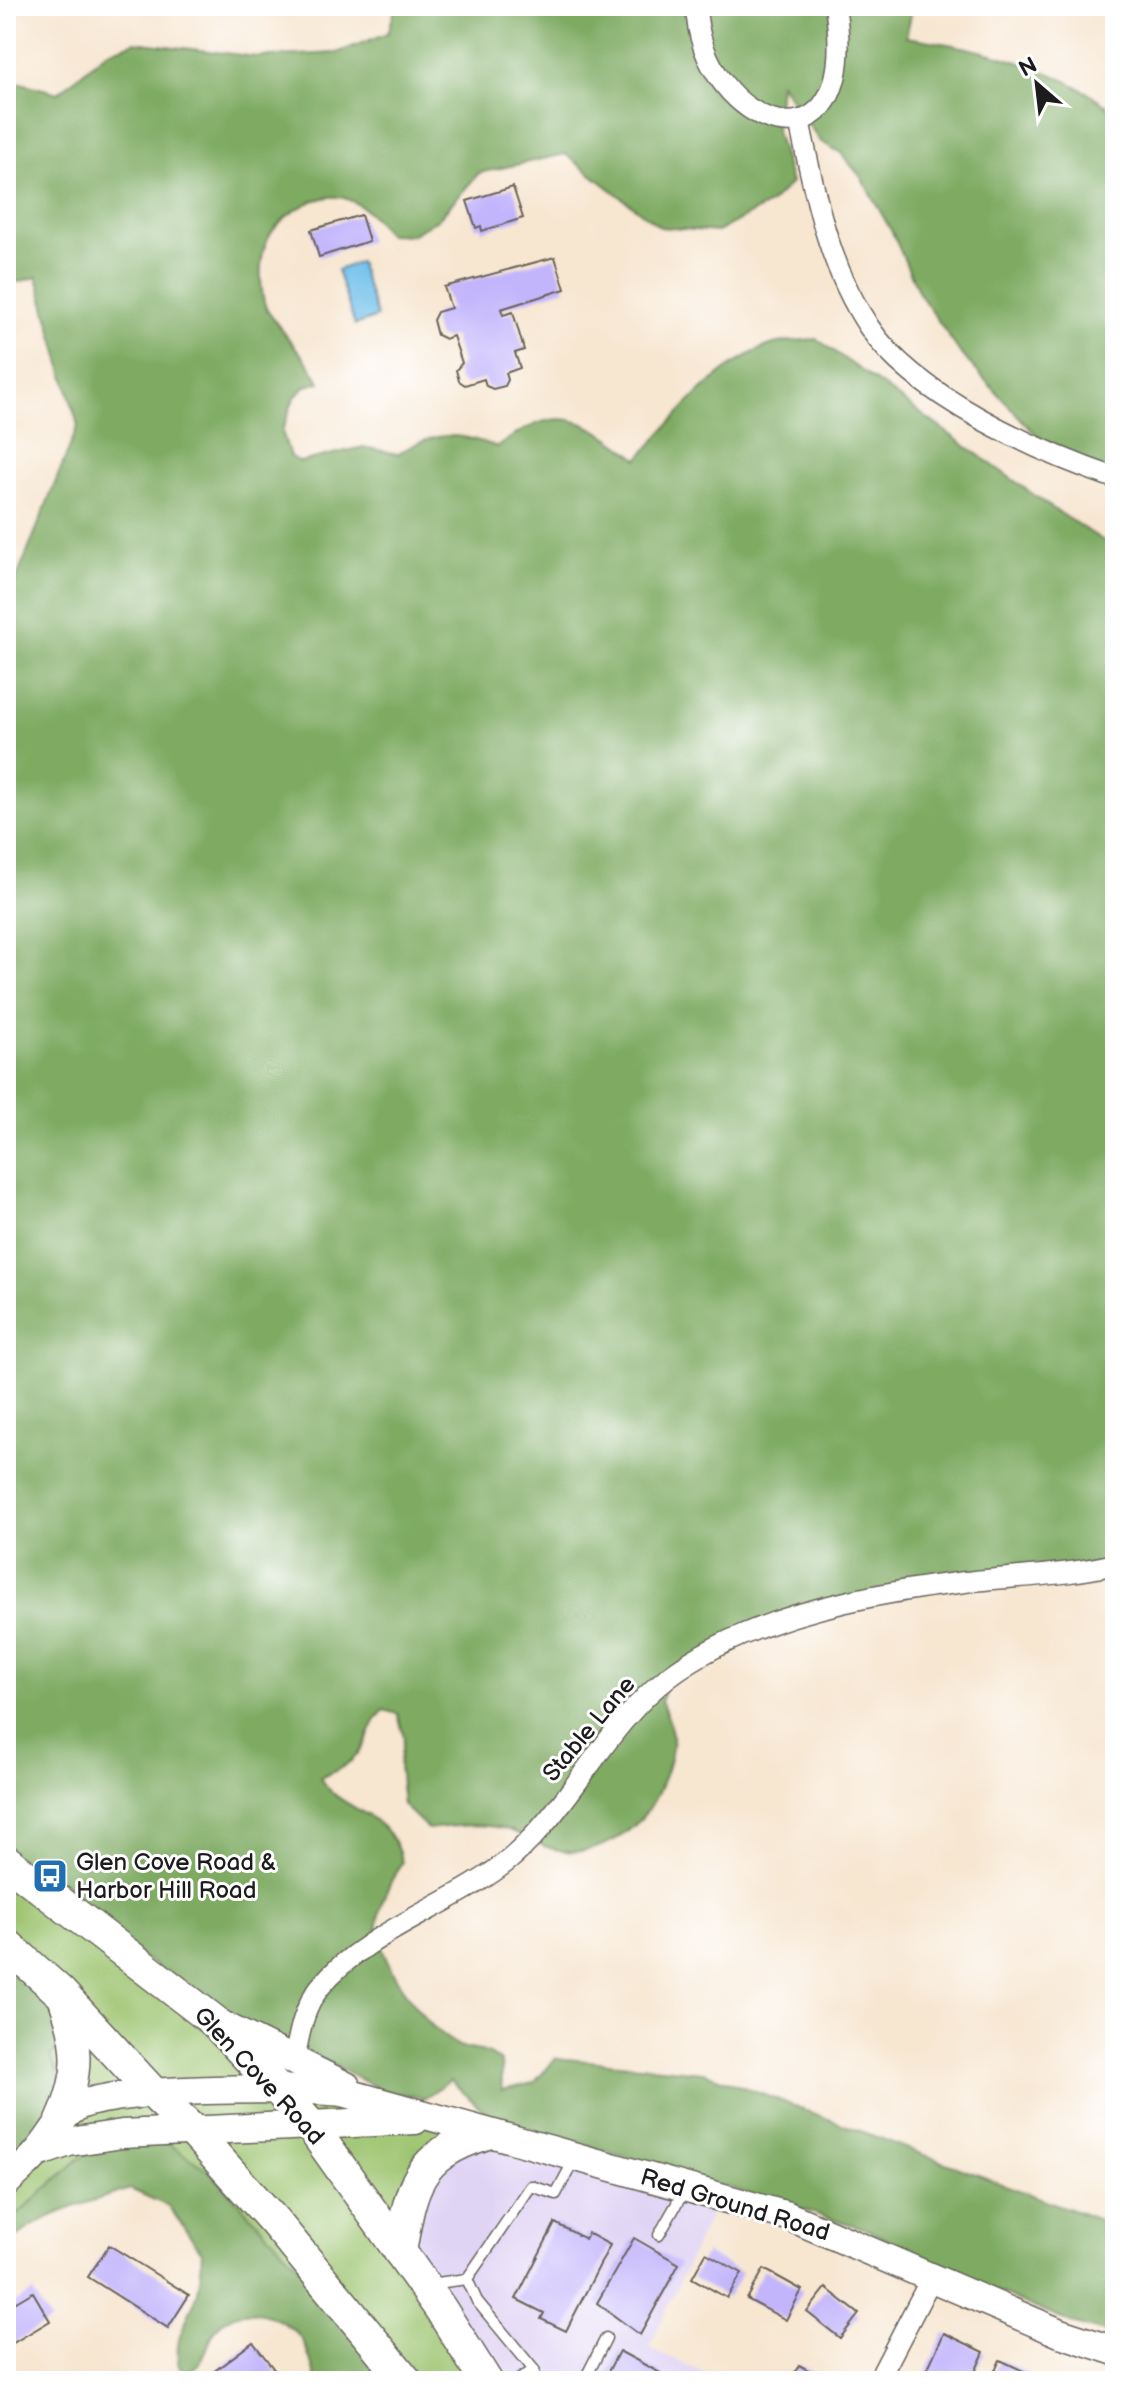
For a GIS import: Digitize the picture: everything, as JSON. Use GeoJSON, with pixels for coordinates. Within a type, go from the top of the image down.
{"type":"FeatureCollection","features":[{"type":"Feature","properties":{"kind":"main road","name":"Glen Cove Road"},"geometry":{"type":"LineString","coordinates":[[6,1861],[214,2021],[278,2089],[311,2126],[423,2284],[486,2381]]}},
{"type":"Feature","properties":{"kind":"main road"},"geometry":{"type":"LineString","coordinates":[[6,1944],[61,1993],[154,2094],[193,2131],[274,2221],[406,2381]]}},
{"type":"Feature","properties":{"kind":"main road"},"geometry":{"type":"LineString","coordinates":[[400,2252],[412,2188],[423,2169],[442,2152],[484,2134]]}},
{"type":"Feature","properties":{"kind":"street"},"geometry":{"type":"LineString","coordinates":[[696,6],[697,33],[732,94],[751,111],[770,121],[799,120],[825,105],[835,87],[840,65],[835,6]]}},
{"type":"Feature","properties":{"kind":"street"},"geometry":{"type":"LineString","coordinates":[[799,120],[835,262],[869,328],[887,349],[933,389],[986,420],[1036,448],[1115,478]]}},
{"type":"Feature","properties":{"kind":"street","name":"Stable Lane"},"geometry":{"type":"LineString","coordinates":[[294,2061],[301,2027],[320,1988],[404,1922],[463,1891],[510,1858],[558,1807],[631,1712],[691,1662],[759,1630],[860,1598],[965,1582],[1078,1573],[1115,1564]]}},
{"type":"Feature","properties":{"kind":"street"},"geometry":{"type":"LineString","coordinates":[[6,2183],[38,2153],[60,2121],[76,2074],[74,2028],[61,1993]]}},
{"type":"Feature","properties":{"kind":"street"},"geometry":{"type":"LineString","coordinates":[[214,2021],[383,2103]]}},
{"type":"Feature","properties":{"kind":"street","name":"Red Ground Road"},"geometry":{"type":"LineString","coordinates":[[60,2121],[86,2103],[154,2094],[278,2089],[343,2092],[484,2134],[788,2216],[1060,2333],[1115,2351]]}},
{"type":"Feature","properties":{"kind":"street","name":"Red Ground Road"},"geometry":{"type":"LineString","coordinates":[[38,2153],[93,2137],[436,2118]]}},
{"type":"Feature","properties":{"kind":"street"},"geometry":{"type":"LineString","coordinates":[[878,2381],[932,2277]]}},
{"type":"Feature","properties":{"kind":"lane"},"geometry":{"type":"LineString","coordinates":[[423,2284],[467,2279],[531,2186],[556,2194],[575,2158]]}},
{"type":"Feature","properties":{"kind":"lane"},"geometry":{"type":"LineString","coordinates":[[659,2235],[685,2188]]}},
{"type":"Feature","properties":{"kind":"lane"},"geometry":{"type":"LineString","coordinates":[[467,2279],[477,2301],[534,2376],[517,2381]]}},
{"type":"Feature","properties":{"kind":"lane"},"geometry":{"type":"LineString","coordinates":[[584,2381],[606,2338]]}},
{"type":"Feature","properties":{"kind":"shaded area"},"geometry":{"type":"Polygon","coordinates":[[[484,2134],[718,2197],[649,2348],[715,2378],[713,2381],[486,2381],[400,2252],[410,2196],[484,2134]]]}},
{"type":"Feature","properties":{"kind":"green space"},"geometry":{"type":"Polygon","coordinates":[[[396,6],[913,6],[906,37],[960,46],[1016,61],[1069,82],[1115,112],[1115,478],[1036,435],[961,354],[919,293],[893,234],[861,177],[841,153],[820,141],[780,83],[776,131],[791,183],[771,203],[717,232],[660,227],[565,154],[479,173],[438,219],[411,235],[388,234],[365,209],[347,199],[337,197],[313,201],[290,214],[272,232],[264,248],[261,271],[267,310],[320,382],[306,386],[294,398],[282,431],[290,456],[300,462],[363,447],[398,454],[423,441],[446,436],[470,438],[497,447],[537,424],[554,420],[585,424],[638,459],[697,395],[730,367],[773,344],[817,339],[1055,510],[1115,548],[1115,1564],[965,1582],[759,1630],[667,1678],[661,1701],[670,1724],[672,1744],[660,1788],[652,1804],[629,1830],[599,1847],[565,1851],[493,1826],[428,1829],[403,1805],[399,1765],[404,1738],[398,1714],[384,1710],[357,1755],[340,1769],[320,1778],[340,1799],[386,1830],[402,1862],[389,1886],[378,1922],[381,1946],[396,1979],[419,2011],[444,2036],[463,2048],[488,2053],[501,2062],[502,2090],[534,2083],[556,2058],[703,2072],[1115,2226],[1115,2335],[1071,2323],[967,2279],[866,2229],[573,2141],[533,2140],[486,2113],[450,2080],[424,2098],[381,2090],[289,2042],[249,2032],[6,1861],[6,605],[78,426],[37,277],[6,285],[6,79],[58,93],[107,52],[135,42],[257,57],[337,53],[388,33],[396,6]]]}},
{"type":"Feature","properties":{"kind":"green space"},"geometry":{"type":"Polygon","coordinates":[[[6,1861],[289,2088],[484,2134],[442,2152],[400,2252],[486,2381],[406,2381],[311,2275],[79,2159],[6,2225],[6,2166],[59,2072],[50,2057],[61,2045],[6,1944],[6,1861]]]}},
{"type":"Feature","properties":{"kind":"green space"},"geometry":{"type":"Polygon","coordinates":[[[6,1955],[51,1994],[61,2045],[50,2057],[58,2075],[58,2105],[43,2131],[6,2166],[6,1955]]]}},
{"type":"Feature","properties":{"kind":"green space"},"geometry":{"type":"Polygon","coordinates":[[[161,2139],[209,2171],[406,2381],[316,2381],[306,2349],[293,2330],[273,2318],[249,2313],[238,2314],[218,2327],[203,2358],[194,2368],[187,2372],[179,2367],[179,2339],[198,2293],[202,2252],[168,2206],[130,2189],[47,2218],[18,2236],[6,2248],[6,2225],[79,2159],[106,2144],[161,2139]]]}},
{"type":"Feature","properties":{"kind":"water"},"geometry":{"type":"Polygon","coordinates":[[[359,262],[377,317],[355,325],[337,270],[359,262]]]}},
{"type":"Feature","properties":{"kind":"building"},"geometry":{"type":"Polygon","coordinates":[[[513,187],[523,218],[482,231],[481,226],[476,228],[467,201],[513,187]]]}},
{"type":"Feature","properties":{"kind":"building"},"geometry":{"type":"Polygon","coordinates":[[[361,215],[369,241],[319,257],[311,230],[361,215]]]}},
{"type":"Feature","properties":{"kind":"building"},"geometry":{"type":"Polygon","coordinates":[[[555,257],[565,289],[501,309],[503,315],[513,312],[524,350],[515,353],[520,368],[506,373],[508,380],[505,386],[493,389],[486,386],[484,379],[465,385],[459,381],[456,370],[462,363],[453,336],[445,339],[437,335],[433,320],[437,312],[451,308],[444,287],[555,257]]]}},
{"type":"Feature","properties":{"kind":"building"},"geometry":{"type":"Polygon","coordinates":[[[555,2223],[585,2239],[588,2233],[610,2245],[566,2331],[541,2319],[544,2313],[516,2299],[555,2223]]]}},
{"type":"Feature","properties":{"kind":"building"},"geometry":{"type":"Polygon","coordinates":[[[634,2238],[679,2264],[640,2335],[597,2303],[634,2238]]]}},
{"type":"Feature","properties":{"kind":"building"},"geometry":{"type":"Polygon","coordinates":[[[109,2245],[189,2295],[168,2328],[88,2277],[109,2245]]]}},
{"type":"Feature","properties":{"kind":"building"},"geometry":{"type":"Polygon","coordinates":[[[706,2253],[742,2273],[727,2298],[692,2278],[706,2253]]]}},
{"type":"Feature","properties":{"kind":"building"},"geometry":{"type":"Polygon","coordinates":[[[764,2269],[802,2290],[786,2320],[747,2299],[764,2269]]]}},
{"type":"Feature","properties":{"kind":"building"},"geometry":{"type":"Polygon","coordinates":[[[826,2288],[859,2314],[840,2338],[807,2312],[826,2288]]]}},
{"type":"Feature","properties":{"kind":"building"},"geometry":{"type":"Polygon","coordinates":[[[33,2292],[50,2321],[8,2346],[6,2308],[33,2292]]]}},
{"type":"Feature","properties":{"kind":"building"},"geometry":{"type":"Polygon","coordinates":[[[944,2333],[984,2352],[971,2381],[922,2381],[944,2333]]]}},
{"type":"Feature","properties":{"kind":"building"},"geometry":{"type":"Polygon","coordinates":[[[253,2342],[283,2381],[218,2381],[212,2373],[253,2342]]]}},
{"type":"Feature","properties":{"kind":"building"},"geometry":{"type":"Polygon","coordinates":[[[619,2351],[662,2374],[658,2381],[603,2381],[619,2351]]]}},
{"type":"Feature","properties":{"kind":"building"},"geometry":{"type":"Polygon","coordinates":[[[1000,2360],[1028,2373],[1025,2381],[990,2381],[1000,2360]]]}},
{"type":"Feature","properties":{"kind":"building"},"geometry":{"type":"Polygon","coordinates":[[[799,2365],[828,2381],[790,2381],[799,2365]]]}},
{"type":"Feature","properties":{"kind":"place","name":"Glen Cove Road & Harbor Hill Road"},"geometry":{"type":"Point","coordinates":[50,1876]}}]}
